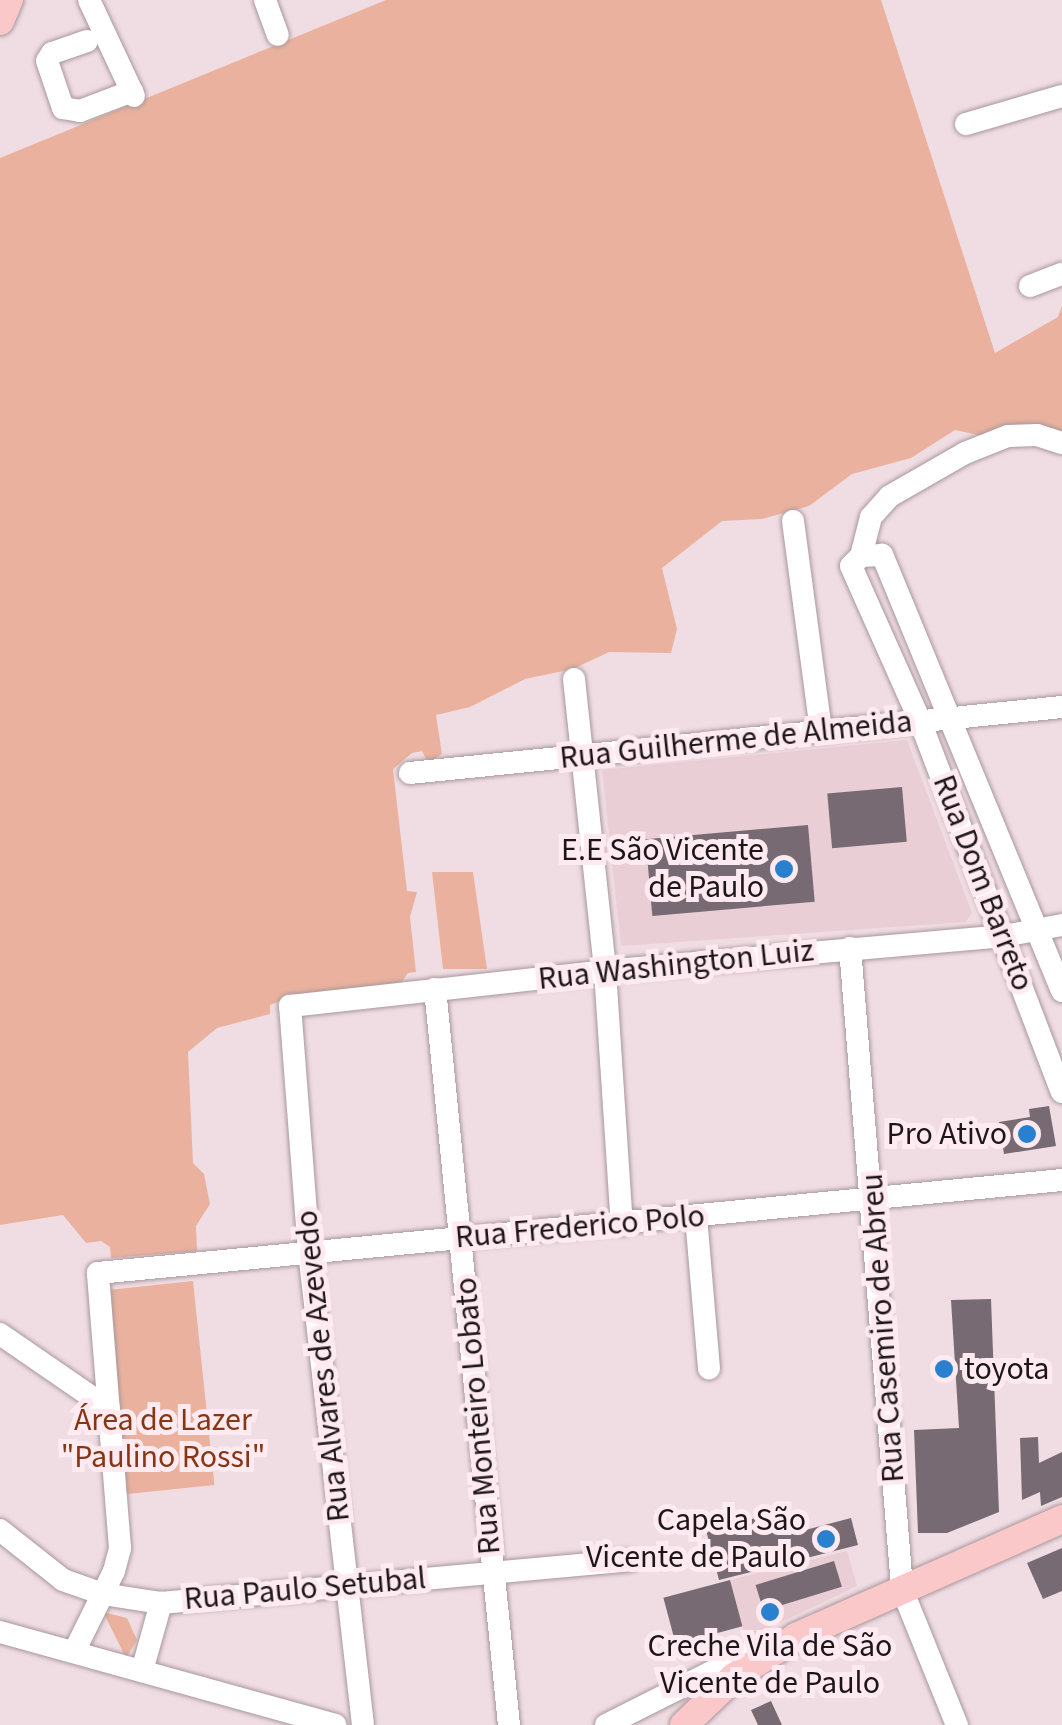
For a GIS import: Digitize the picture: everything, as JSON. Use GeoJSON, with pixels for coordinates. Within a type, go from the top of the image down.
{"type":"FeatureCollection","features":[{"type":"Feature","properties":{"kind":"main road"},"geometry":{"type":"LineString","coordinates":[[0,21],[9,0]]}},
{"type":"Feature","properties":{"kind":"main road"},"geometry":{"type":"LineString","coordinates":[[706,1725],[750,1686],[790,1662],[905,1596],[1062,1519]]}},
{"type":"Feature","properties":{"kind":"main road"},"geometry":{"type":"LineString","coordinates":[[684,1725],[734,1677],[796,1638],[1062,1538]]}},
{"type":"Feature","properties":{"kind":"street"},"geometry":{"type":"LineString","coordinates":[[87,42],[52,54],[47,60],[63,108],[80,112],[133,94],[88,0]]}},
{"type":"Feature","properties":{"kind":"street"},"geometry":{"type":"LineString","coordinates":[[264,0],[278,35]]}},
{"type":"Feature","properties":{"kind":"street"},"geometry":{"type":"LineString","coordinates":[[966,124],[1062,96]]}},
{"type":"Feature","properties":{"kind":"street"},"geometry":{"type":"LineString","coordinates":[[1030,286],[1062,274]]}},
{"type":"Feature","properties":{"kind":"street"},"geometry":{"type":"LineString","coordinates":[[856,561],[871,517],[890,496],[965,454],[1008,436],[1036,436],[1062,443]]}},
{"type":"Feature","properties":{"kind":"street"},"geometry":{"type":"LineString","coordinates":[[793,521],[821,732]]}},
{"type":"Feature","properties":{"kind":"street"},"geometry":{"type":"LineString","coordinates":[[856,561],[882,555],[946,718],[1050,926],[1062,991]]}},
{"type":"Feature","properties":{"kind":"street","name":"Rua Dom Barreto"},"geometry":{"type":"LineString","coordinates":[[856,561],[1062,1092]]}},
{"type":"Feature","properties":{"kind":"street"},"geometry":{"type":"LineString","coordinates":[[574,678],[605,971],[622,1224]]}},
{"type":"Feature","properties":{"kind":"street","name":"Rua Guilherme de Almeida"},"geometry":{"type":"LineString","coordinates":[[410,773],[1062,707]]}},
{"type":"Feature","properties":{"kind":"street","name":"Rua Washington Luiz"},"geometry":{"type":"LineString","coordinates":[[290,1006],[605,971],[1004,936],[1050,926]]}},
{"type":"Feature","properties":{"kind":"street","name":"Rua Casemiro de Abreu"},"geometry":{"type":"LineString","coordinates":[[850,948],[905,1596],[958,1725]]}},
{"type":"Feature","properties":{"kind":"street","name":"Rua Monteiro Lobato"},"geometry":{"type":"LineString","coordinates":[[435,988],[508,1725]]}},
{"type":"Feature","properties":{"kind":"street","name":"Rua Alvares de Azevedo"},"geometry":{"type":"LineString","coordinates":[[290,1006],[310,1252],[364,1725]]}},
{"type":"Feature","properties":{"kind":"street","name":"Rua Frederico Polo"},"geometry":{"type":"LineString","coordinates":[[109,1409],[98,1273],[1062,1180]]}},
{"type":"Feature","properties":{"kind":"street"},"geometry":{"type":"LineString","coordinates":[[696,1217],[709,1368]]}},
{"type":"Feature","properties":{"kind":"street"},"geometry":{"type":"LineString","coordinates":[[0,1334],[109,1409],[120,1548],[74,1652]]}},
{"type":"Feature","properties":{"kind":"street","name":"Rua Paulo Setubal"},"geometry":{"type":"LineString","coordinates":[[0,1530],[63,1580],[102,1594],[162,1603],[629,1560]]}},
{"type":"Feature","properties":{"kind":"street"},"geometry":{"type":"LineString","coordinates":[[142,1670],[162,1603]]}},
{"type":"Feature","properties":{"kind":"street"},"geometry":{"type":"LineString","coordinates":[[0,1632],[335,1725]]}},
{"type":"Feature","properties":{"kind":"street"},"geometry":{"type":"LineString","coordinates":[[606,1725],[772,1641],[796,1638]]}},
{"type":"Feature","properties":{"kind":"shaded area","name":"E.E São Vicente de Paulo"},"geometry":{"type":"Polygon","coordinates":[[[907,740],[972,913],[966,922],[621,946],[602,770],[907,740]]]}},
{"type":"Feature","properties":{"kind":"shaded area","name":"Creche Vila de São Vicente de Paulo"},"geometry":{"type":"Polygon","coordinates":[[[847,1551],[857,1586],[746,1639],[730,1580],[847,1551]]]}},
{"type":"Feature","properties":{"kind":"green space"},"geometry":{"type":"Polygon","coordinates":[[[386,0],[881,0],[995,353],[1058,317],[1062,306],[1062,443],[1024,445],[955,430],[911,458],[852,474],[809,506],[762,519],[722,521],[662,568],[677,629],[671,653],[609,652],[573,669],[525,679],[470,707],[436,715],[442,754],[428,763],[422,751],[412,753],[393,769],[407,891],[417,892],[410,917],[416,972],[408,973],[395,991],[286,999],[270,1005],[270,1014],[217,1028],[188,1052],[193,1163],[204,1174],[210,1204],[196,1226],[197,1251],[111,1258],[110,1247],[101,1241],[86,1243],[63,1215],[0,1225],[0,158],[386,0]]]}},
{"type":"Feature","properties":{"kind":"green space"},"geometry":{"type":"Polygon","coordinates":[[[432,872],[473,872],[487,969],[443,969],[432,872]]]}},
{"type":"Feature","properties":{"kind":"green space","name":"Área de Lazer \"Paulino Rossi\""},"geometry":{"type":"Polygon","coordinates":[[[193,1281],[214,1485],[125,1494],[103,1290],[193,1281]]]}},
{"type":"Feature","properties":{"kind":"green space"},"geometry":{"type":"Polygon","coordinates":[[[103,1612],[127,1618],[137,1640],[126,1658],[103,1612]]]}},
{"type":"Feature","properties":{"kind":"building"},"geometry":{"type":"Polygon","coordinates":[[[902,787],[907,842],[832,848],[827,794],[902,787]]]}},
{"type":"Feature","properties":{"kind":"building"},"geometry":{"type":"Polygon","coordinates":[[[808,825],[815,902],[652,916],[646,839],[808,825]]]}},
{"type":"Feature","properties":{"kind":"building","name":"Pro Ativo"},"geometry":{"type":"Polygon","coordinates":[[[1049,1106],[1056,1146],[1004,1154],[999,1122],[1030,1117],[1029,1109],[1049,1106]]]}},
{"type":"Feature","properties":{"kind":"building"},"geometry":{"type":"Polygon","coordinates":[[[991,1299],[999,1512],[947,1533],[918,1533],[914,1430],[959,1428],[951,1300],[991,1299]]]}},
{"type":"Feature","properties":{"kind":"building"},"geometry":{"type":"Polygon","coordinates":[[[1038,1437],[1039,1463],[1062,1452],[1062,1497],[1041,1506],[1040,1492],[1022,1500],[1020,1438],[1038,1437]]]}},
{"type":"Feature","properties":{"kind":"building"},"geometry":{"type":"Polygon","coordinates":[[[789,1510],[794,1533],[851,1518],[858,1545],[719,1580],[706,1530],[789,1510]]]}},
{"type":"Feature","properties":{"kind":"building"},"geometry":{"type":"Polygon","coordinates":[[[1062,1548],[1062,1591],[1043,1599],[1027,1563],[1062,1548]]]}},
{"type":"Feature","properties":{"kind":"building"},"geometry":{"type":"Polygon","coordinates":[[[834,1561],[842,1587],[763,1611],[756,1585],[834,1561]]]}},
{"type":"Feature","properties":{"kind":"building"},"geometry":{"type":"Polygon","coordinates":[[[730,1580],[742,1626],[676,1644],[663,1598],[730,1580]]]}},
{"type":"Feature","properties":{"kind":"building"},"geometry":{"type":"Polygon","coordinates":[[[771,1701],[782,1725],[758,1725],[751,1710],[771,1701]]]}},
{"type":"Feature","properties":{"kind":"place","name":"E.E São Vicente de Paulo"},"geometry":{"type":"Point","coordinates":[784,869]}},
{"type":"Feature","properties":{"kind":"place","name":"Pro Ativo"},"geometry":{"type":"Point","coordinates":[1027,1134]}},
{"type":"Feature","properties":{"kind":"place","name":"toyota"},"geometry":{"type":"Point","coordinates":[944,1369]}},
{"type":"Feature","properties":{"kind":"place","name":"Capela São Vicente de Paulo"},"geometry":{"type":"Point","coordinates":[826,1539]}},
{"type":"Feature","properties":{"kind":"place","name":"Creche Vila de São Vicente de Paulo"},"geometry":{"type":"Point","coordinates":[770,1612]}}]}
